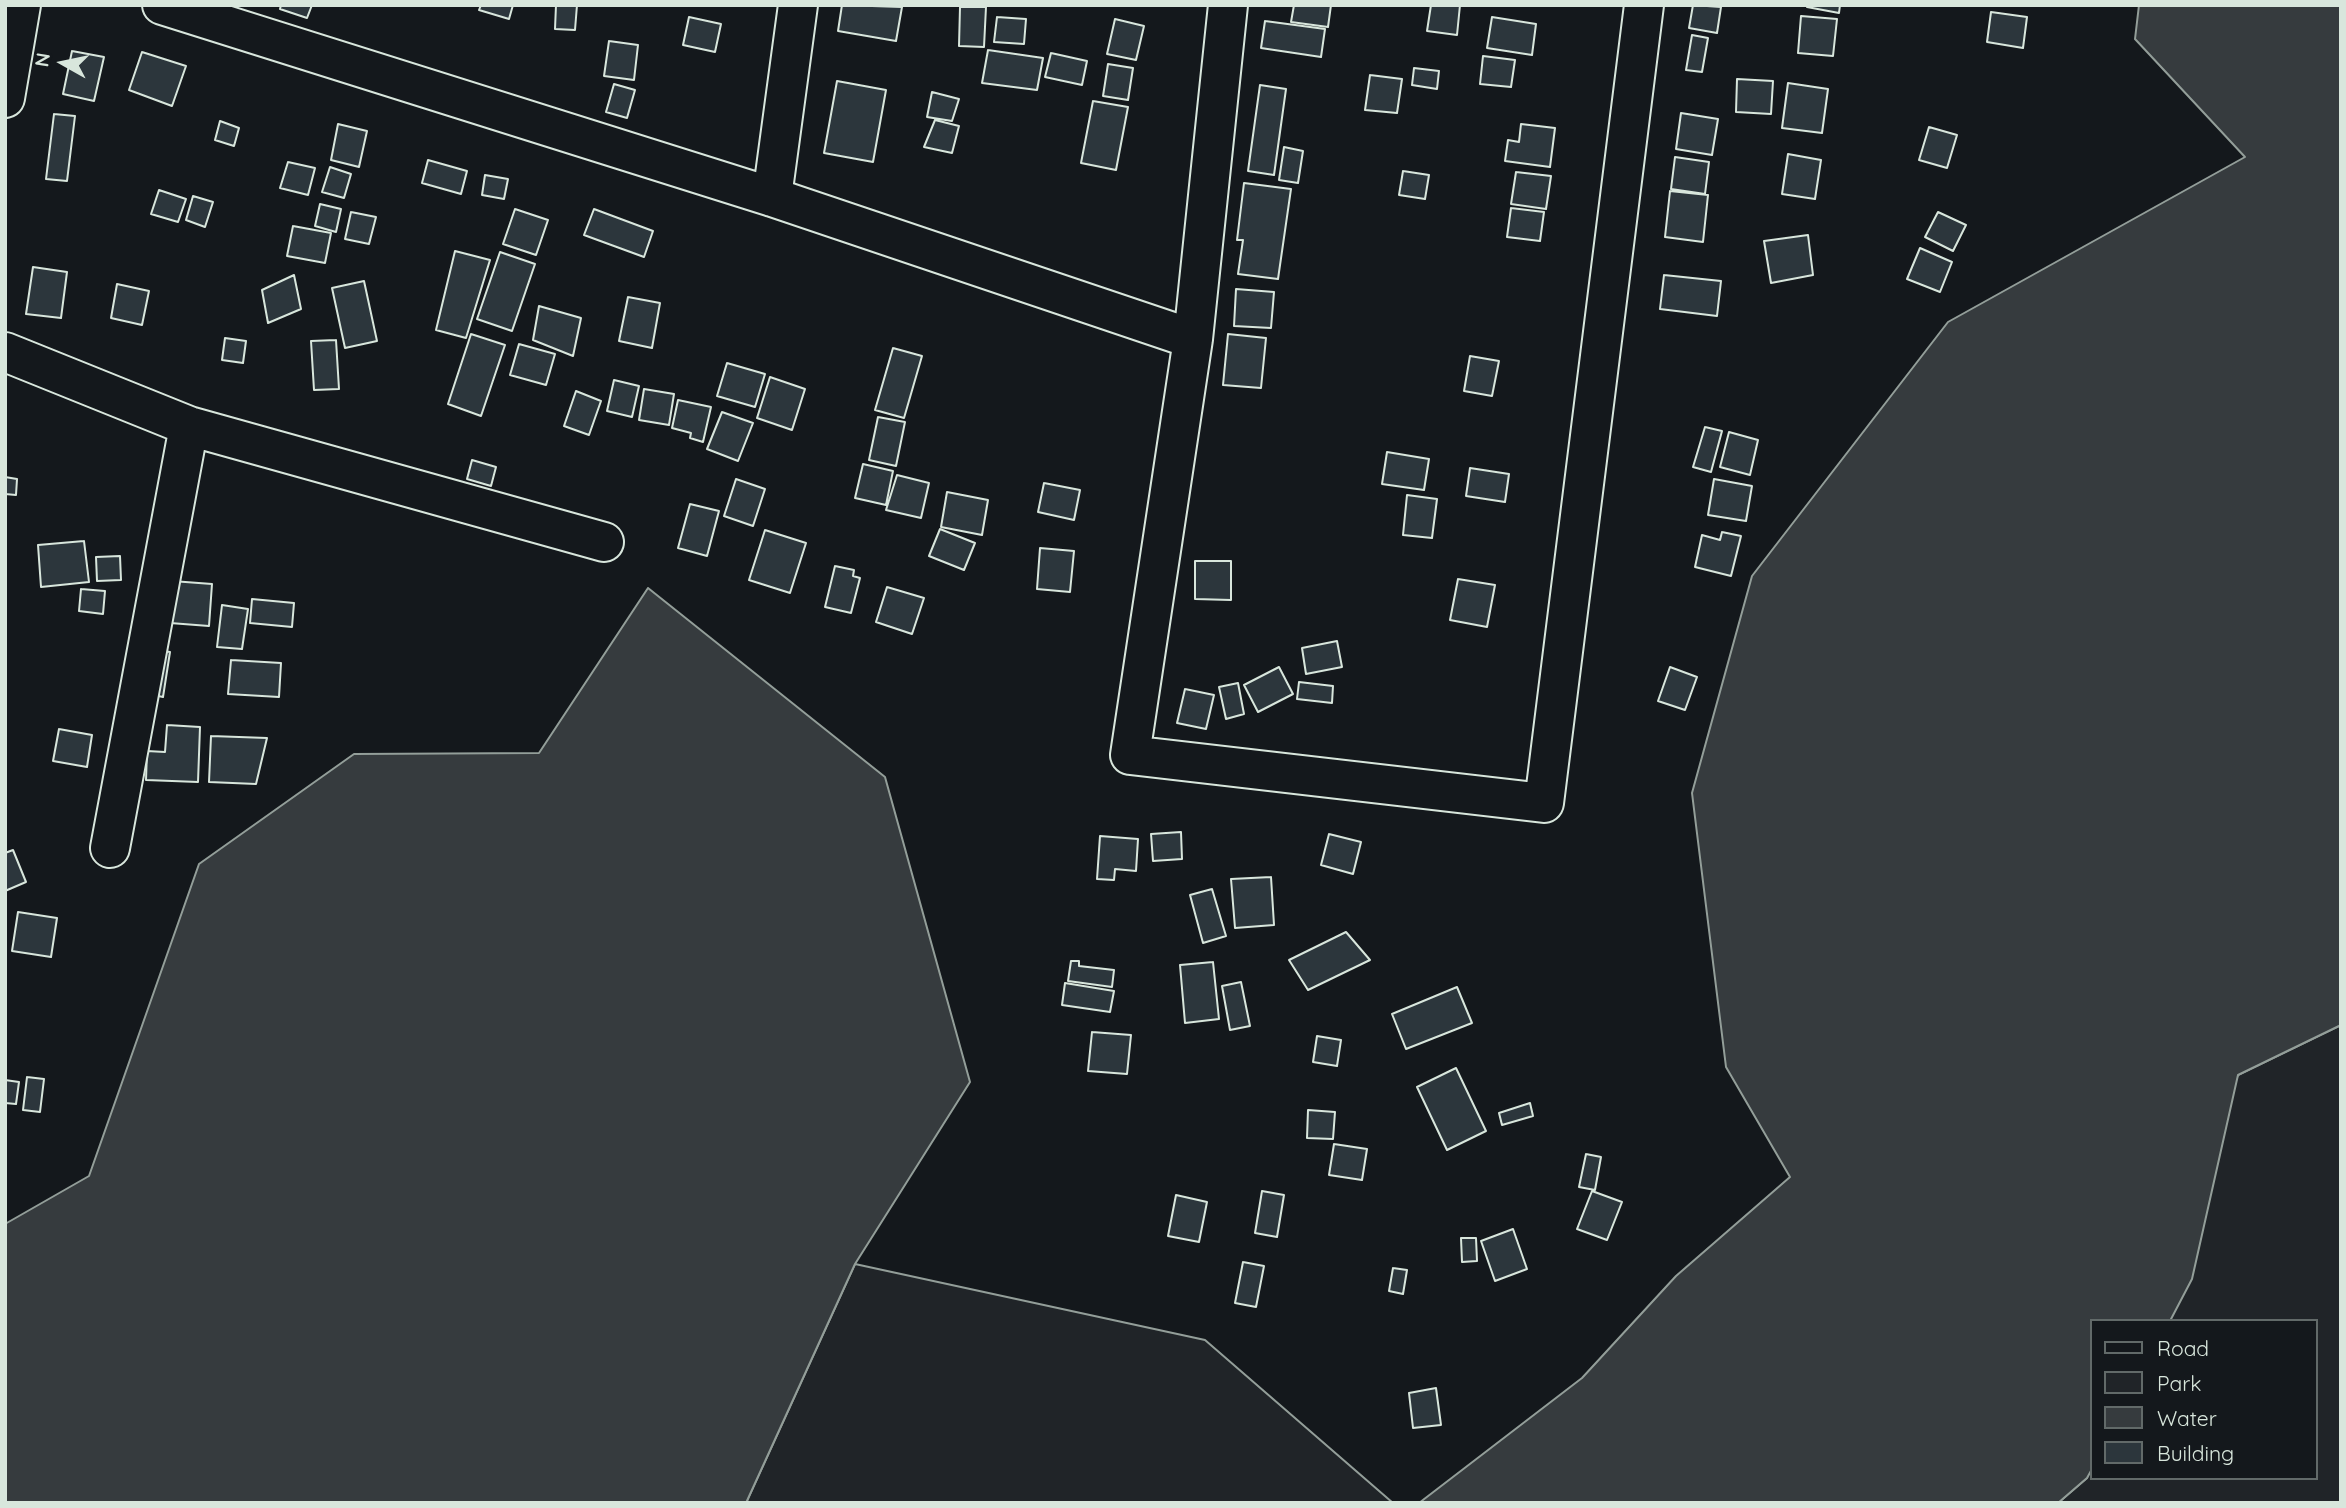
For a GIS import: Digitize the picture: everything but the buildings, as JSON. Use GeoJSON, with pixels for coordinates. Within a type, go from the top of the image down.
{"type":"FeatureCollection","features":[{"type":"Feature","properties":{"kind":"street"},"geometry":{"type":"LineString","coordinates":[[5,98],[20,5]]}},
{"type":"Feature","properties":{"kind":"street"},"geometry":{"type":"LineString","coordinates":[[162,5],[772,197],[1194,338]]}},
{"type":"Feature","properties":{"kind":"street"},"geometry":{"type":"LineString","coordinates":[[772,197],[798,5]]}},
{"type":"Feature","properties":{"kind":"street"},"geometry":{"type":"LineString","coordinates":[[1228,5],[1194,338],[1130,755],[1545,803],[1644,5]]}},
{"type":"Feature","properties":{"kind":"street"},"geometry":{"type":"LineString","coordinates":[[5,352],[189,426],[604,542]]}},
{"type":"Feature","properties":{"kind":"street"},"geometry":{"type":"LineString","coordinates":[[110,848],[189,426]]}},
{"type":"Feature","properties":{"kind":"green space"},"geometry":{"type":"Polygon","coordinates":[[[2341,1025],[2341,1503],[2058,1503],[2087,1478],[2090,1470],[2090,1480],[2318,1480],[2318,1319],[2147,1319],[2238,1075],[2341,1025]]]}},
{"type":"Feature","properties":{"kind":"green space"},"geometry":{"type":"Polygon","coordinates":[[[855,1264],[1205,1340],[1393,1503],[746,1503],[855,1264]]]}},
{"type":"Feature","properties":{"kind":"water"},"geometry":{"type":"Polygon","coordinates":[[[2139,5],[2341,5],[2341,1025],[2238,1075],[2192,1279],[2171,1319],[2090,1319],[2090,1473],[2058,1503],[1419,1503],[1582,1378],[1676,1276],[1790,1177],[1726,1067],[1692,793],[1752,576],[1948,322],[2245,157],[2135,39],[2139,5]]]}},
{"type":"Feature","properties":{"kind":"water"},"geometry":{"type":"Polygon","coordinates":[[[648,588],[885,777],[970,1082],[855,1264],[746,1503],[5,1503],[5,1224],[89,1176],[199,864],[354,754],[539,753],[648,588]]]}}]}
